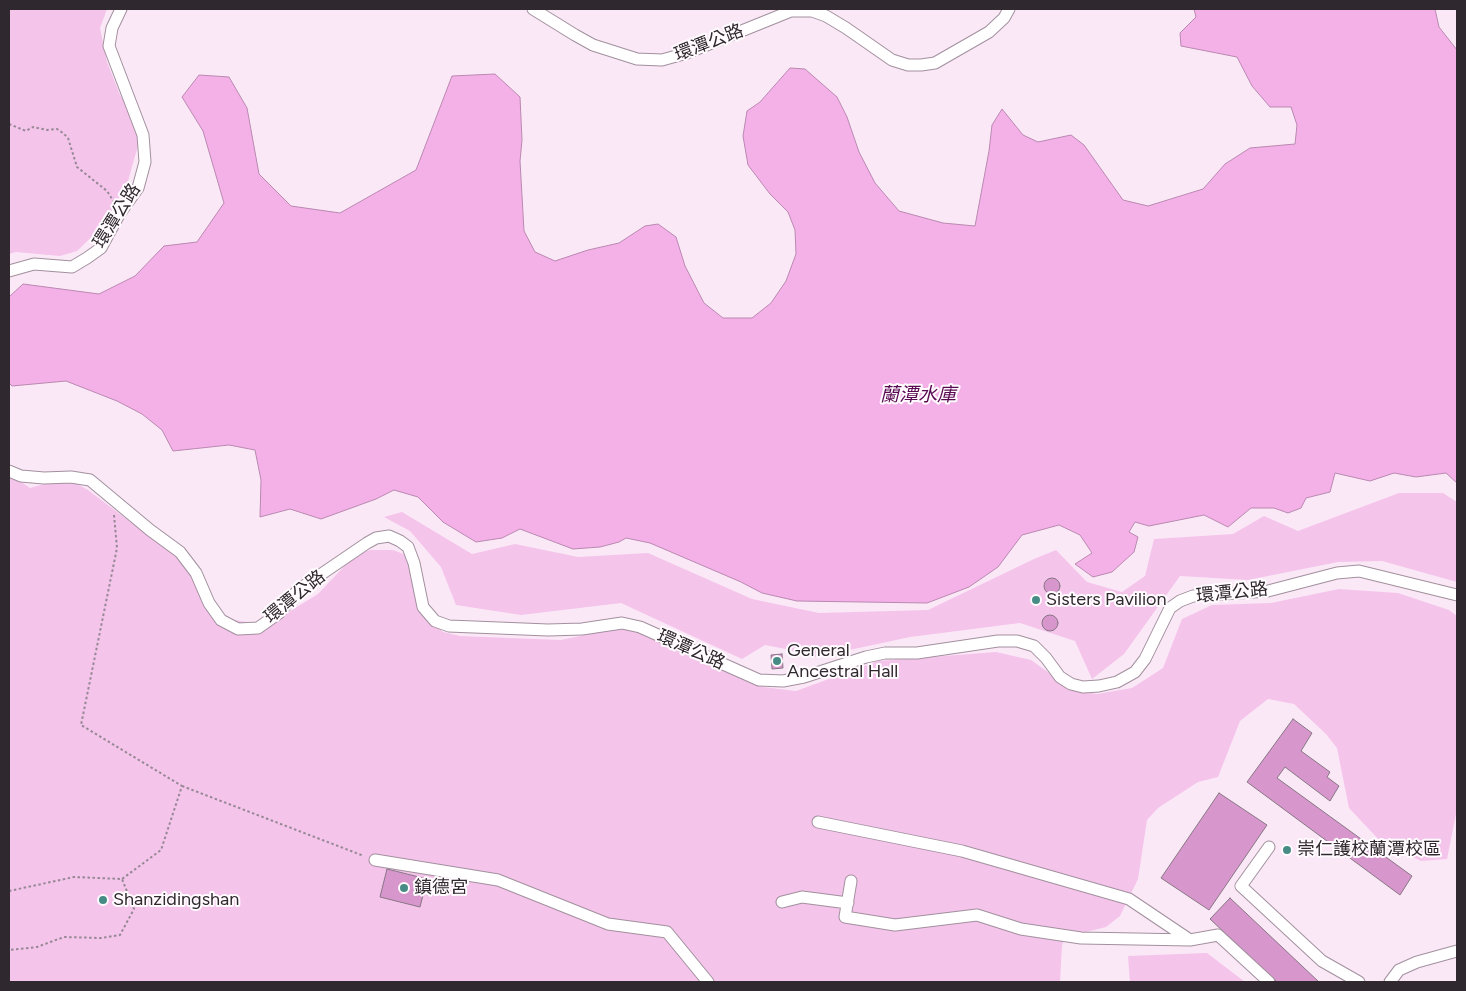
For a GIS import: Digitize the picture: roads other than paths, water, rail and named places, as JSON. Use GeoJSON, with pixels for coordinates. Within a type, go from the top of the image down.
{"type":"FeatureCollection","features":[{"type":"Feature","properties":{"kind":"street","name":"環潭公路"},"geometry":{"type":"LineString","coordinates":[[9,271],[34,264],[72,267],[87,258],[101,248],[120,212],[138,188],[145,162],[143,135],[109,46],[112,28],[121,9]]}},
{"type":"Feature","properties":{"kind":"street","name":"環潭公路"},"geometry":{"type":"LineString","coordinates":[[533,9],[593,45],[637,59],[662,60],[687,53],[791,10],[812,11],[826,16],[846,28],[892,60],[908,65],[935,63],[949,56],[989,32],[1004,18],[1009,9]]}},
{"type":"Feature","properties":{"kind":"street","name":"環潭公路"},"geometry":{"type":"LineString","coordinates":[[9,471],[21,476],[44,478],[71,477],[90,480],[180,552],[196,573],[209,603],[221,620],[238,630],[258,628],[279,613],[298,590],[367,543],[376,538],[389,536],[408,547],[414,563],[423,607],[436,621],[449,626],[548,630],[582,629],[622,623],[640,627],[759,680],[783,681],[804,677],[866,657],[885,653],[917,653],[998,641],[1017,641],[1034,646],[1046,658],[1060,678],[1082,687],[1099,686],[1117,682],[1134,672],[1145,659],[1170,608],[1193,596],[1268,590],[1337,573],[1359,570],[1457,595]]}},
{"type":"Feature","properties":{"kind":"street"},"geometry":{"type":"LineString","coordinates":[[818,822],[962,851],[1129,899],[1190,940]]}},
{"type":"Feature","properties":{"kind":"street"},"geometry":{"type":"LineString","coordinates":[[1269,847],[1241,886],[1322,961],[1359,982]]}},
{"type":"Feature","properties":{"kind":"street"},"geometry":{"type":"LineString","coordinates":[[375,860],[498,880],[608,924],[668,932],[708,982]]}},
{"type":"Feature","properties":{"kind":"street"},"geometry":{"type":"LineString","coordinates":[[851,881],[845,917],[895,925],[977,915],[1021,929],[1081,938],[1190,940],[1218,935],[1269,982]]}},
{"type":"Feature","properties":{"kind":"street"},"geometry":{"type":"LineString","coordinates":[[782,902],[802,897],[848,903]]}},
{"type":"Feature","properties":{"kind":"street"},"geometry":{"type":"LineString","coordinates":[[1390,982],[1399,970],[1417,962],[1457,951]]}},
{"type":"Feature","properties":{"kind":"water","name":"蘭潭水庫"},"geometry":{"type":"Polygon","coordinates":[[[1194,9],[1435,9],[1439,27],[1457,50],[1457,483],[1446,473],[1416,477],[1394,473],[1370,481],[1335,473],[1330,492],[1306,498],[1301,508],[1288,513],[1274,508],[1251,508],[1228,527],[1204,515],[1149,526],[1135,522],[1129,532],[1138,537],[1134,552],[1112,572],[1093,577],[1075,564],[1092,553],[1080,535],[1059,525],[1022,535],[998,567],[969,587],[927,603],[797,601],[762,593],[650,543],[626,538],[600,547],[573,549],[520,529],[502,538],[476,542],[443,522],[418,497],[394,490],[376,499],[321,519],[290,509],[260,517],[261,480],[255,450],[229,445],[173,451],[162,430],[142,414],[117,401],[66,381],[12,386],[9,383],[9,297],[23,284],[99,294],[135,276],[164,246],[197,242],[224,203],[203,131],[182,97],[199,75],[229,77],[247,108],[259,174],[291,206],[340,213],[416,170],[452,76],[495,74],[520,97],[522,140],[520,161],[524,231],[535,252],[555,261],[588,250],[619,243],[645,226],[658,224],[676,237],[685,266],[704,303],[723,318],[752,318],[771,303],[786,281],[796,254],[795,230],[788,212],[770,194],[748,165],[743,136],[747,111],[760,102],[790,68],[805,69],[837,97],[847,117],[859,152],[875,183],[899,211],[943,223],[975,226],[992,125],[1002,109],[1023,135],[1038,142],[1071,135],[1084,145],[1123,200],[1148,206],[1203,189],[1225,164],[1250,148],[1295,144],[1297,125],[1291,107],[1270,107],[1252,86],[1237,57],[1181,46],[1180,33],[1196,17],[1194,9]]]}},
{"type":"Feature","properties":{"kind":"place","name":"Sisters Pavilion"},"geometry":{"type":"Point","coordinates":[1036,600]}},
{"type":"Feature","properties":{"kind":"place","name":"General Ancestral Hall"},"geometry":{"type":"Point","coordinates":[777,661]}},
{"type":"Feature","properties":{"kind":"place","name":"崇仁護校蘭潭校區"},"geometry":{"type":"Point","coordinates":[1287,850]}},
{"type":"Feature","properties":{"kind":"place","name":"鎮德宮"},"geometry":{"type":"Point","coordinates":[404,888]}},
{"type":"Feature","properties":{"kind":"place","name":"Shanzidingshan"},"geometry":{"type":"Point","coordinates":[103,900]}}]}
